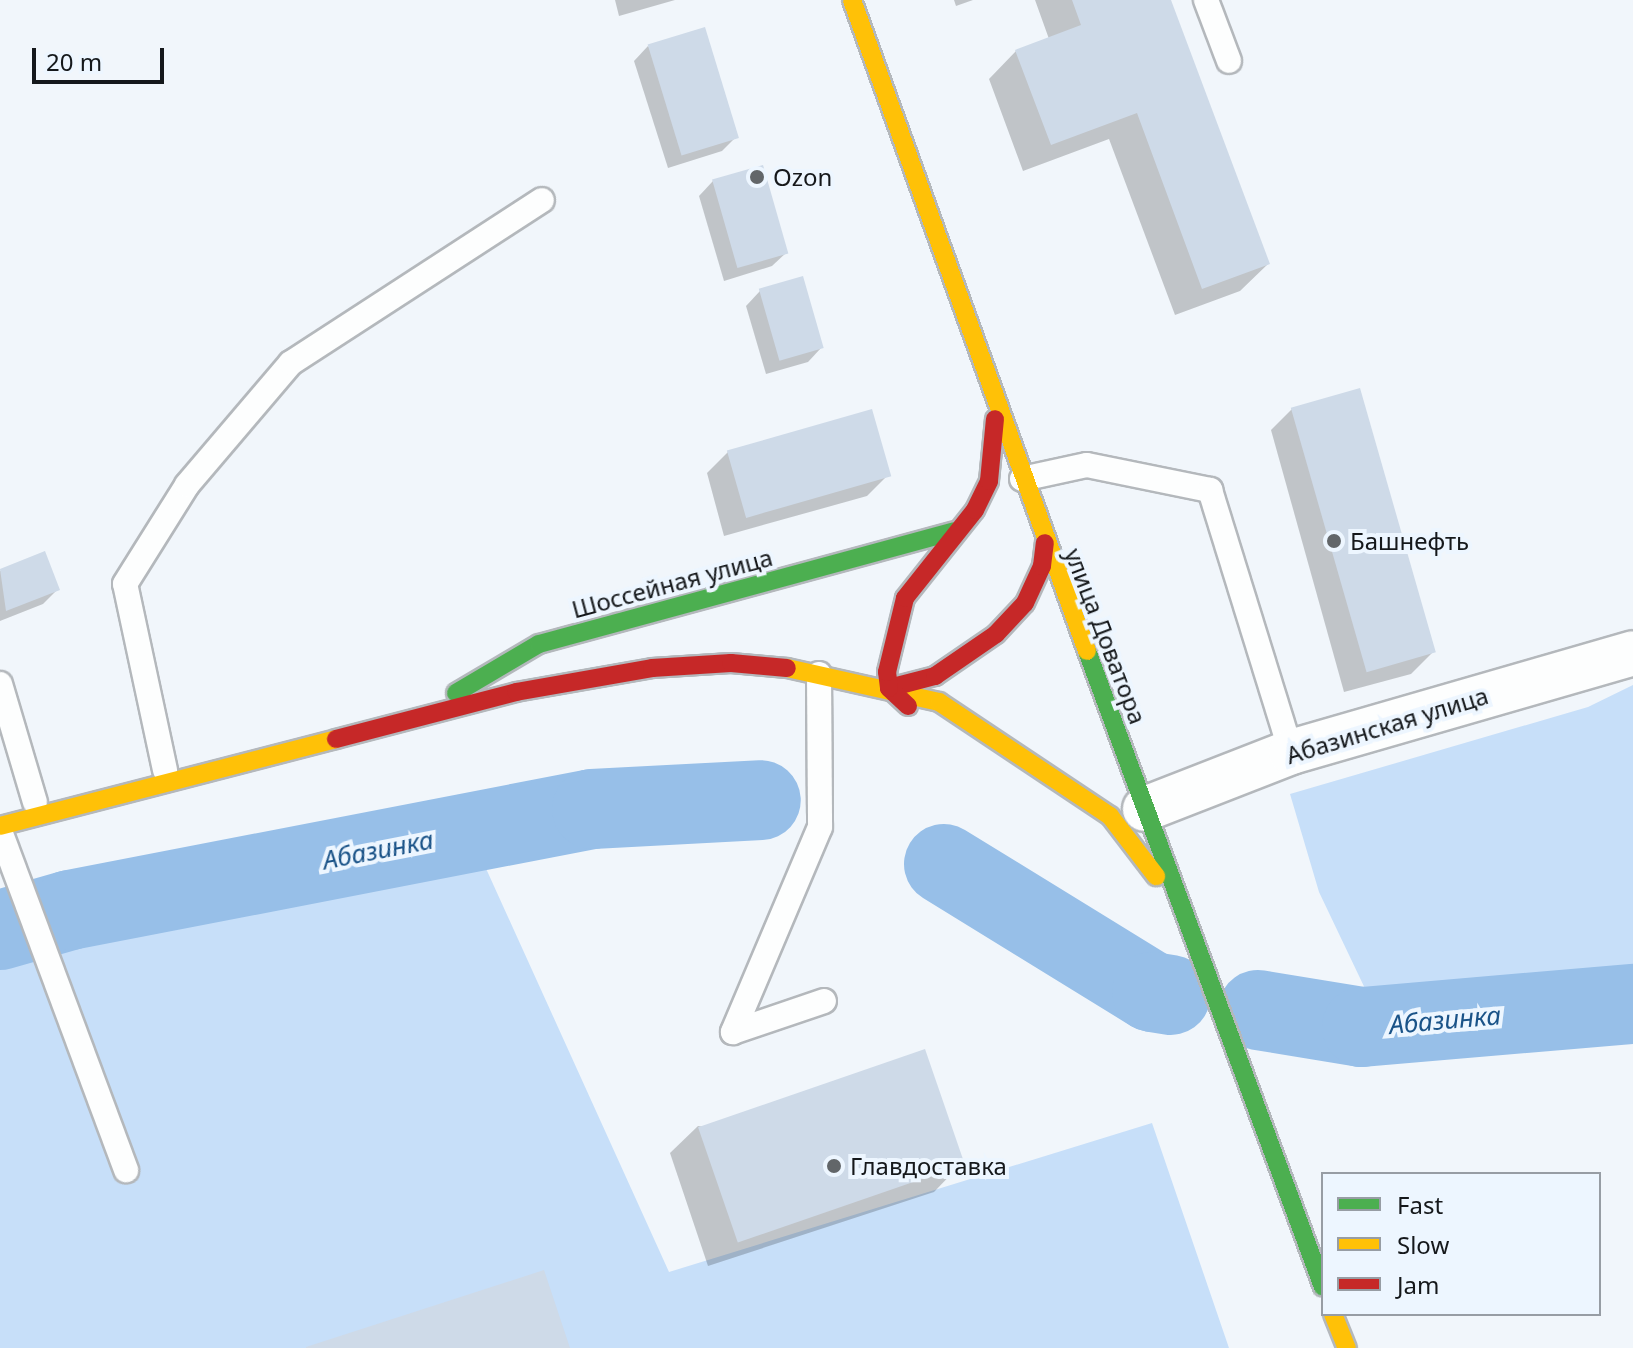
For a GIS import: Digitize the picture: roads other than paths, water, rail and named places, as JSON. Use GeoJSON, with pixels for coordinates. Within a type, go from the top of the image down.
{"type":"FeatureCollection","features":[{"type":"Feature","properties":{"kind":"main road","name":"улица Доватора"},"geometry":{"type":"LineString","coordinates":[[852,0],[1045,543],[1187,930],[1321,1282]]}},
{"type":"Feature","properties":{"kind":"main road"},"geometry":{"type":"LineString","coordinates":[[931,723],[889,688],[887,672],[905,598],[954,531],[975,510],[989,481],[995,396]]}},
{"type":"Feature","properties":{"kind":"main road","name":"Шоссейная улица"},"geometry":{"type":"LineString","coordinates":[[0,810],[374,718],[417,716],[539,644],[954,531]]}},
{"type":"Feature","properties":{"kind":"main road"},"geometry":{"type":"LineString","coordinates":[[889,688],[935,676],[996,634],[1025,603],[1042,566],[1045,543]]}},
{"type":"Feature","properties":{"kind":"main road","name":"Шоссейная улица"},"geometry":{"type":"LineString","coordinates":[[0,828],[516,692],[665,666],[731,663],[819,674],[939,702],[1021,752],[1110,816],[1156,877],[1187,930]]}},
{"type":"Feature","properties":{"kind":"main road"},"geometry":{"type":"LineString","coordinates":[[1144,891],[1187,930]]}},
{"type":"Feature","properties":{"kind":"main road"},"geometry":{"type":"LineString","coordinates":[[1334,1316],[1347,1348]]}},
{"type":"Feature","properties":{"kind":"street","name":"Абазинская улица"},"geometry":{"type":"LineString","coordinates":[[1145,809],[1291,752],[1633,653]]}},
{"type":"Feature","properties":{"kind":"lane"},"geometry":{"type":"LineString","coordinates":[[1206,0],[1229,61]]}},
{"type":"Feature","properties":{"kind":"lane"},"geometry":{"type":"LineString","coordinates":[[165,770],[125,584],[187,485],[291,363],[542,200]]}},
{"type":"Feature","properties":{"kind":"lane"},"geometry":{"type":"LineString","coordinates":[[1022,479],[1087,465],[1210,490],[1291,752]]}},
{"type":"Feature","properties":{"kind":"lane"},"geometry":{"type":"LineString","coordinates":[[819,674],[820,827],[733,1032],[824,1001]]}},
{"type":"Feature","properties":{"kind":"lane"},"geometry":{"type":"LineString","coordinates":[[0,684],[35,802]]}},
{"type":"Feature","properties":{"kind":"lane"},"geometry":{"type":"LineString","coordinates":[[0,828],[126,1170]]}},
{"type":"Feature","properties":{"kind":"waterway","name":"Абазинка"},"geometry":{"type":"LineString","coordinates":[[0,930],[70,910],[592,809],[761,800]]}},
{"type":"Feature","properties":{"kind":"waterway","name":"Абазинка"},"geometry":{"type":"LineString","coordinates":[[944,864],[1152,992],[1171,995]]}},
{"type":"Feature","properties":{"kind":"waterway","name":"Абазинка"},"geometry":{"type":"LineString","coordinates":[[1258,1010],[1362,1027],[1633,1004]]}},
{"type":"Feature","properties":{"kind":"place","name":"Ozon"},"geometry":{"type":"Point","coordinates":[757,177]}},
{"type":"Feature","properties":{"kind":"place","name":"Башнефть"},"geometry":{"type":"Point","coordinates":[1334,541]}},
{"type":"Feature","properties":{"kind":"place","name":"Главдоставка"},"geometry":{"type":"Point","coordinates":[834,1166]}}]}
